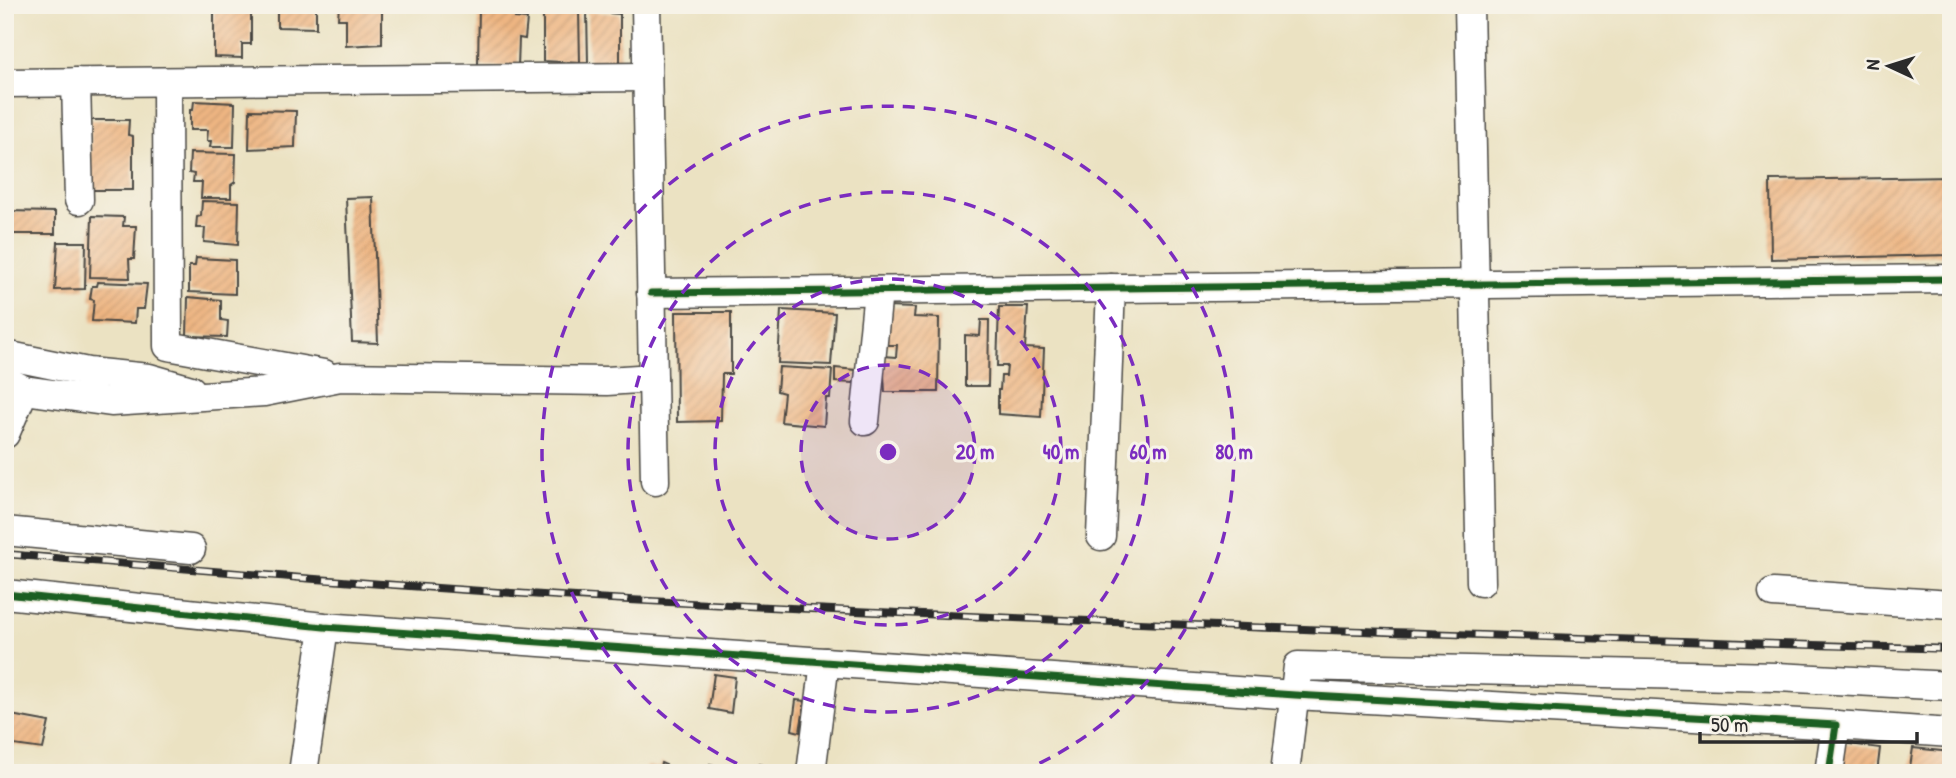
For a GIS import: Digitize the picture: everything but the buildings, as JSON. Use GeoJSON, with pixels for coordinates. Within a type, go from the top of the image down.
{"type":"FeatureCollection","features":[{"type":"Feature","properties":{"kind":"street"},"geometry":{"type":"LineString","coordinates":[[646,5],[655,481]]}},
{"type":"Feature","properties":{"kind":"street"},"geometry":{"type":"LineString","coordinates":[[1469,5],[1481,582]]}},
{"type":"Feature","properties":{"kind":"street"},"geometry":{"type":"LineString","coordinates":[[5,83],[647,78]]}},
{"type":"Feature","properties":{"kind":"street"},"geometry":{"type":"LineString","coordinates":[[76,82],[79,200]]}},
{"type":"Feature","properties":{"kind":"street"},"geometry":{"type":"LineString","coordinates":[[167,82],[168,346],[340,377],[607,381],[653,378]]}},
{"type":"Feature","properties":{"kind":"street"},"geometry":{"type":"LineString","coordinates":[[651,293],[1951,279]]}},
{"type":"Feature","properties":{"kind":"street"},"geometry":{"type":"LineString","coordinates":[[1101,536],[1111,288]]}},
{"type":"Feature","properties":{"kind":"street"},"geometry":{"type":"LineString","coordinates":[[865,421],[878,291]]}},
{"type":"Feature","properties":{"kind":"street"},"geometry":{"type":"LineString","coordinates":[[5,355],[88,372],[149,378],[210,396]]}},
{"type":"Feature","properties":{"kind":"street"},"geometry":{"type":"LineString","coordinates":[[5,434],[15,385],[111,402],[264,392],[340,377]]}},
{"type":"Feature","properties":{"kind":"street"},"geometry":{"type":"LineString","coordinates":[[5,531],[191,549]]}},
{"type":"Feature","properties":{"kind":"street"},"geometry":{"type":"LineString","coordinates":[[1773,593],[1951,604]]}},
{"type":"Feature","properties":{"kind":"street"},"geometry":{"type":"LineString","coordinates":[[5,594],[324,627],[1295,695],[1951,733]]}},
{"type":"Feature","properties":{"kind":"street"},"geometry":{"type":"LineString","coordinates":[[303,773],[324,627]]}},
{"type":"Feature","properties":{"kind":"street"},"geometry":{"type":"LineString","coordinates":[[811,773],[825,662]]}},
{"type":"Feature","properties":{"kind":"street"},"geometry":{"type":"LineString","coordinates":[[1285,773],[1298,666],[1777,677],[1951,686]]}},
{"type":"Feature","properties":{"kind":"street"},"geometry":{"type":"LineString","coordinates":[[1829,773],[1836,725]]}},
{"type":"Feature","properties":{"kind":"railway"},"geometry":{"type":"LineString","coordinates":[[5,554],[337,581],[829,610],[1310,629],[1951,649]]}},
{"type":"Feature","properties":{"kind":"cycle path"},"geometry":{"type":"LineString","coordinates":[[651,293],[1951,279]]}},
{"type":"Feature","properties":{"kind":"cycle path"},"geometry":{"type":"LineString","coordinates":[[5,594],[324,627],[1295,695],[1836,725],[1829,773]]}}]}
